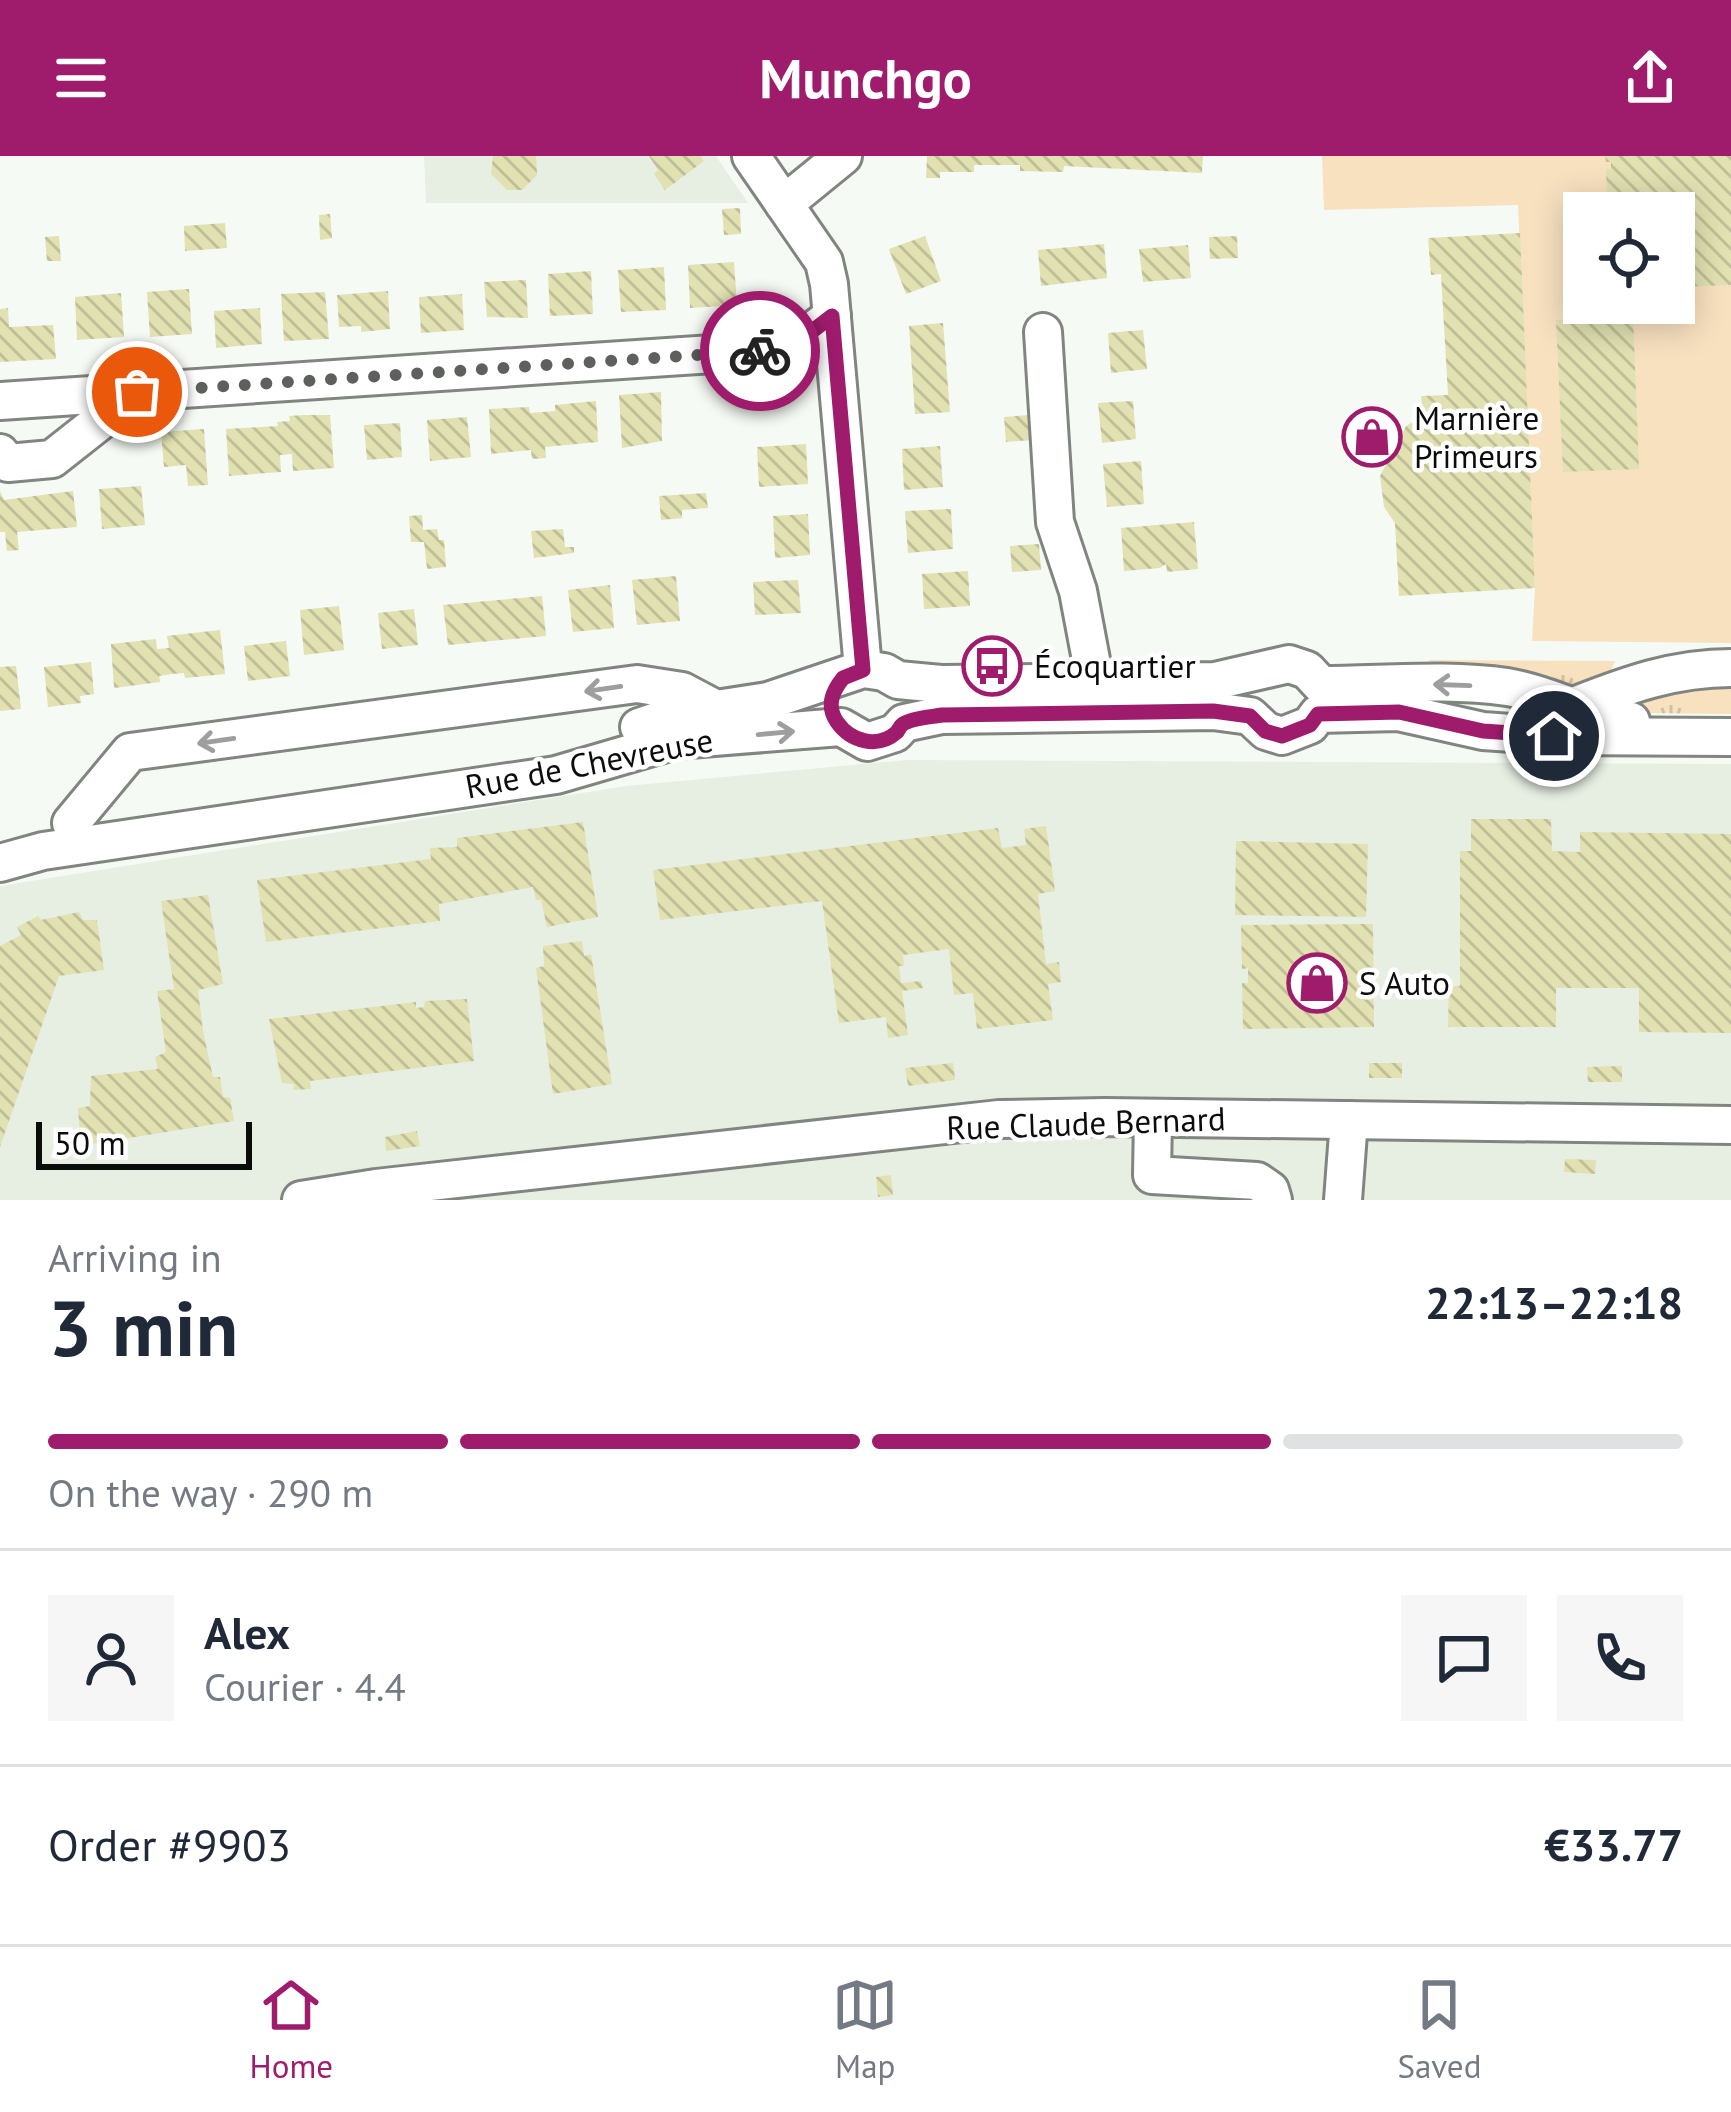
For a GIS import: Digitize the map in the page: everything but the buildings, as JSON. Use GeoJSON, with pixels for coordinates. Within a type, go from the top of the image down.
{"type":"FeatureCollection","features":[{"type":"Feature","properties":{"kind":"street"},"geometry":{"type":"LineString","coordinates":[[751,156],[824,262],[868,676]]}},
{"type":"Feature","properties":{"kind":"street"},"geometry":{"type":"LineString","coordinates":[[784,204],[843,156]]}},
{"type":"Feature","properties":{"kind":"street"},"geometry":{"type":"LineString","coordinates":[[0,401],[789,349],[832,316]]}},
{"type":"Feature","properties":{"kind":"street"},"geometry":{"type":"LineString","coordinates":[[1043,332],[1055,522],[1078,591],[1095,681]]}},
{"type":"Feature","properties":{"kind":"street"},"geometry":{"type":"LineString","coordinates":[[0,453],[8,463],[52,459],[137,392]]}},
{"type":"Feature","properties":{"kind":"street","name":"Rue de Chevreuse"},"geometry":{"type":"LineString","coordinates":[[0,833],[198,813],[504,768],[562,754],[671,716],[767,701],[868,676],[940,684],[1216,681],[1289,664],[1307,670],[1320,699],[1310,725],[1282,736],[1265,731],[1250,716],[1213,711],[942,715],[904,723],[896,734],[867,742],[841,728],[676,740],[556,776],[65,847],[0,863]]}},
{"type":"Feature","properties":{"kind":"street"},"geometry":{"type":"LineString","coordinates":[[1574,706],[1622,686],[1688,668],[1731,668]]}},
{"type":"Feature","properties":{"kind":"street"},"geometry":{"type":"LineString","coordinates":[[1250,716],[1248,690],[1254,674]]}},
{"type":"Feature","properties":{"kind":"street"},"geometry":{"type":"LineString","coordinates":[[868,676],[905,698],[904,723]]}},
{"type":"Feature","properties":{"kind":"street"},"geometry":{"type":"LineString","coordinates":[[841,728],[831,702],[868,676]]}},
{"type":"Feature","properties":{"kind":"street","name":"Rue de Chevreuse"},"geometry":{"type":"LineString","coordinates":[[70,823],[130,752],[637,684],[682,691],[714,708]]}},
{"type":"Feature","properties":{"kind":"street","name":"Rue de Chevreuse"},"geometry":{"type":"LineString","coordinates":[[1320,699],[1507,687],[1574,706],[1601,719],[1731,723]]}},
{"type":"Feature","properties":{"kind":"street","name":"Rue de Chevreuse"},"geometry":{"type":"LineString","coordinates":[[1320,699],[1483,731],[1731,737]]}},
{"type":"Feature","properties":{"kind":"street"},"geometry":{"type":"LineString","coordinates":[[1153,1118],[1152,1175],[1257,1180],[1270,1190],[1273,1200]]}},
{"type":"Feature","properties":{"kind":"street","name":"Rue Claude Bernard"},"geometry":{"type":"LineString","coordinates":[[302,1200],[999,1119],[1731,1126]]}},
{"type":"Feature","properties":{"kind":"street"},"geometry":{"type":"LineString","coordinates":[[1343,1200],[1349,1120]]}},
{"type":"Feature","properties":{"kind":"shaded area"},"geometry":{"type":"Polygon","coordinates":[[[424,156],[716,156],[748,203],[426,203],[424,156]]]}},
{"type":"Feature","properties":{"kind":"shaded area"},"geometry":{"type":"Polygon","coordinates":[[[906,760],[1731,764],[1731,1200],[0,1200],[0,886],[626,786],[906,760]]]}},
{"type":"Feature","properties":{"kind":"green space"},"geometry":{"type":"Polygon","coordinates":[[[1322,156],[1731,156],[1731,643],[1532,641],[1535,588],[1518,205],[1324,210],[1322,156]]]}},
{"type":"Feature","properties":{"kind":"green space"},"geometry":{"type":"Polygon","coordinates":[[[1428,660],[1615,661],[1607,679],[1587,690],[1442,672],[1428,660]]]}},
{"type":"Feature","properties":{"kind":"green space"},"geometry":{"type":"Polygon","coordinates":[[[1731,680],[1731,714],[1642,713],[1621,703],[1731,680]]]}},
{"type":"Feature","properties":{"kind":"way so far"},"geometry":{"type":"LineString","coordinates":[[137,392],[760,351]]}},
{"type":"Feature","properties":{"kind":"place","name":"Marnière Primeurs"},"geometry":{"type":"Point","coordinates":[1372,437]}},
{"type":"Feature","properties":{"kind":"place","name":"Écoquartier"},"geometry":{"type":"Point","coordinates":[992,666]}},
{"type":"Feature","properties":{"kind":"place","name":"S Auto"},"geometry":{"type":"Point","coordinates":[1317,983]}},
{"type":"Feature","properties":{"kind":"route"},"geometry":{"type":"LineString","coordinates":[[760,351],[789,349],[832,316],[863,670],[843,678],[831,702],[833,716],[850,736],[867,742],[882,740],[896,734],[904,723],[942,715],[1213,711],[1250,716],[1265,731],[1282,736],[1310,725],[1318,714],[1399,712],[1483,731],[1554,736]]}}]}
